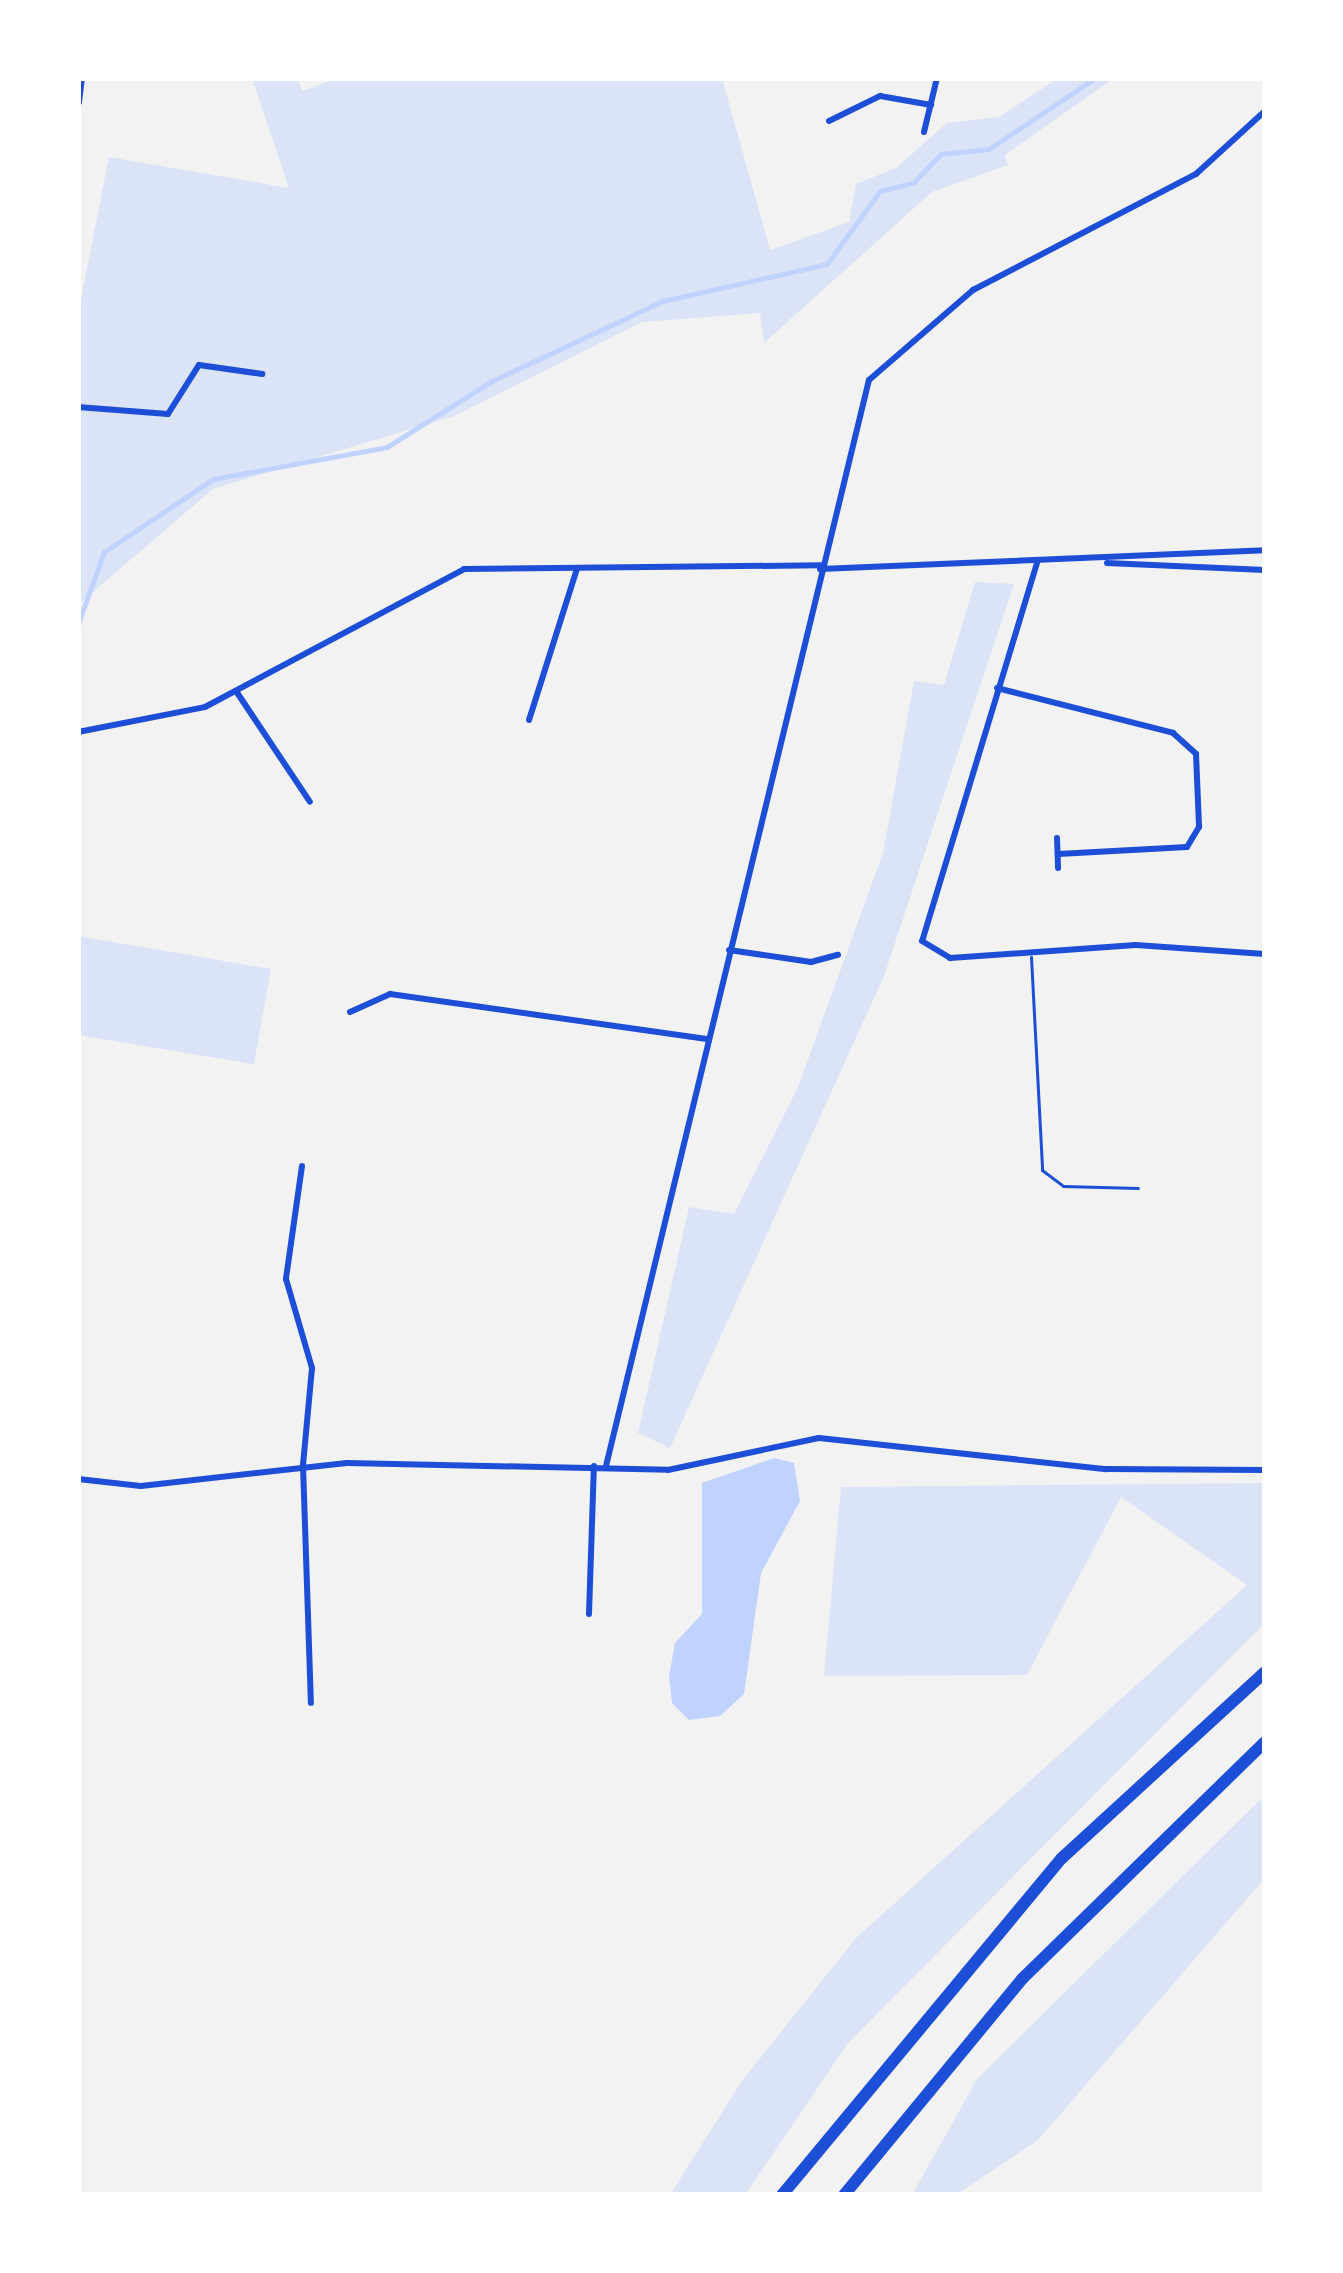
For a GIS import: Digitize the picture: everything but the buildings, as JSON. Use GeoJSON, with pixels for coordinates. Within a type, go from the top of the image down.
{"type":"FeatureCollection","features":[{"type":"Feature","properties":{"kind":"highway"},"geometry":{"type":"LineString","coordinates":[[782,2195],[1046,1876],[1265,1672]]}},
{"type":"Feature","properties":{"kind":"highway"},"geometry":{"type":"LineString","coordinates":[[844,2195],[1022,1979],[1265,1742]]}},
{"type":"Feature","properties":{"kind":"street"},"geometry":{"type":"LineString","coordinates":[[78,102],[81,78]]}},
{"type":"Feature","properties":{"kind":"street"},"geometry":{"type":"LineString","coordinates":[[924,132],[937,78]]}},
{"type":"Feature","properties":{"kind":"street"},"geometry":{"type":"LineString","coordinates":[[829,121],[880,96],[931,105]]}},
{"type":"Feature","properties":{"kind":"street"},"geometry":{"type":"LineString","coordinates":[[606,1466],[865,390],[896,347],[973,290],[1192,177],[1265,111]]}},
{"type":"Feature","properties":{"kind":"street"},"geometry":{"type":"LineString","coordinates":[[78,407],[155,417],[168,414],[199,365],[262,374]]}},
{"type":"Feature","properties":{"kind":"street"},"geometry":{"type":"LineString","coordinates":[[78,732],[236,691],[464,569],[1100,562],[1265,550]]}},
{"type":"Feature","properties":{"kind":"street"},"geometry":{"type":"LineString","coordinates":[[1100,562],[1265,570]]}},
{"type":"Feature","properties":{"kind":"street"},"geometry":{"type":"LineString","coordinates":[[1037,563],[920,920],[926,949],[1030,955],[1136,945],[1265,954]]}},
{"type":"Feature","properties":{"kind":"street"},"geometry":{"type":"LineString","coordinates":[[529,720],[577,569]]}},
{"type":"Feature","properties":{"kind":"street"},"geometry":{"type":"LineString","coordinates":[[997,688],[1173,733],[1196,754],[1199,827],[1187,847],[1058,854]]}},
{"type":"Feature","properties":{"kind":"street"},"geometry":{"type":"LineString","coordinates":[[236,691],[310,802]]}},
{"type":"Feature","properties":{"kind":"street"},"geometry":{"type":"LineString","coordinates":[[1058,838],[1058,868]]}},
{"type":"Feature","properties":{"kind":"street"},"geometry":{"type":"LineString","coordinates":[[729,950],[811,962],[838,955]]}},
{"type":"Feature","properties":{"kind":"street"},"geometry":{"type":"LineString","coordinates":[[350,1012],[390,994],[707,1039]]}},
{"type":"Feature","properties":{"kind":"street"},"geometry":{"type":"LineString","coordinates":[[302,1166],[286,1279],[312,1368],[303,1465],[311,1702]]}},
{"type":"Feature","properties":{"kind":"street"},"geometry":{"type":"LineString","coordinates":[[78,1479],[142,1486],[303,1465],[676,1469],[819,1438],[1106,1468],[1265,1469]]}},
{"type":"Feature","properties":{"kind":"street"},"geometry":{"type":"LineString","coordinates":[[589,1614],[594,1466]]}},
{"type":"Feature","properties":{"kind":"lane"},"geometry":{"type":"LineString","coordinates":[[1030,955],[1042,1171],[1063,1186],[1138,1188]]}},
{"type":"Feature","properties":{"kind":"shaded area"},"geometry":{"type":"Polygon","coordinates":[[[252,78],[298,78],[302,91],[338,78],[722,78],[770,250],[849,222],[856,184],[896,168],[947,123],[999,117],[1058,78],[1114,78],[1005,155],[1008,165],[932,192],[764,343],[760,313],[642,322],[454,416],[213,489],[78,605],[78,314],[109,157],[289,188],[252,78]]]}},
{"type":"Feature","properties":{"kind":"shaded area"},"geometry":{"type":"Polygon","coordinates":[[[975,582],[1014,584],[884,976],[670,1448],[638,1433],[689,1207],[734,1214],[798,1087],[883,853],[914,681],[944,685],[975,582]]]}},
{"type":"Feature","properties":{"kind":"shaded area"},"geometry":{"type":"Polygon","coordinates":[[[78,936],[271,969],[254,1064],[78,1035],[78,936]]]}},
{"type":"Feature","properties":{"kind":"shaded area"},"geometry":{"type":"Polygon","coordinates":[[[1265,1483],[1265,1623],[848,2043],[745,2195],[670,2195],[741,2082],[856,1938],[1247,1585],[1121,1497],[1027,1675],[824,1676],[841,1487],[1265,1483]]]}},
{"type":"Feature","properties":{"kind":"shaded area"},"geometry":{"type":"Polygon","coordinates":[[[1265,1795],[1265,1878],[1038,2140],[956,2195],[912,2195],[977,2079],[1265,1795]]]}},
{"type":"Feature","properties":{"kind":"water"},"geometry":{"type":"Polygon","coordinates":[[[774,1458],[794,1463],[800,1501],[761,1573],[744,1694],[720,1716],[689,1720],[672,1703],[669,1676],[675,1643],[702,1614],[702,1483],[774,1458]]]}},
{"type":"Feature","properties":{"kind":"waterway"},"geometry":{"type":"LineString","coordinates":[[78,624],[104,552],[213,479],[387,447],[492,381],[663,301],[827,264],[880,191],[913,183],[941,154],[989,149],[1095,78]]}}]}
